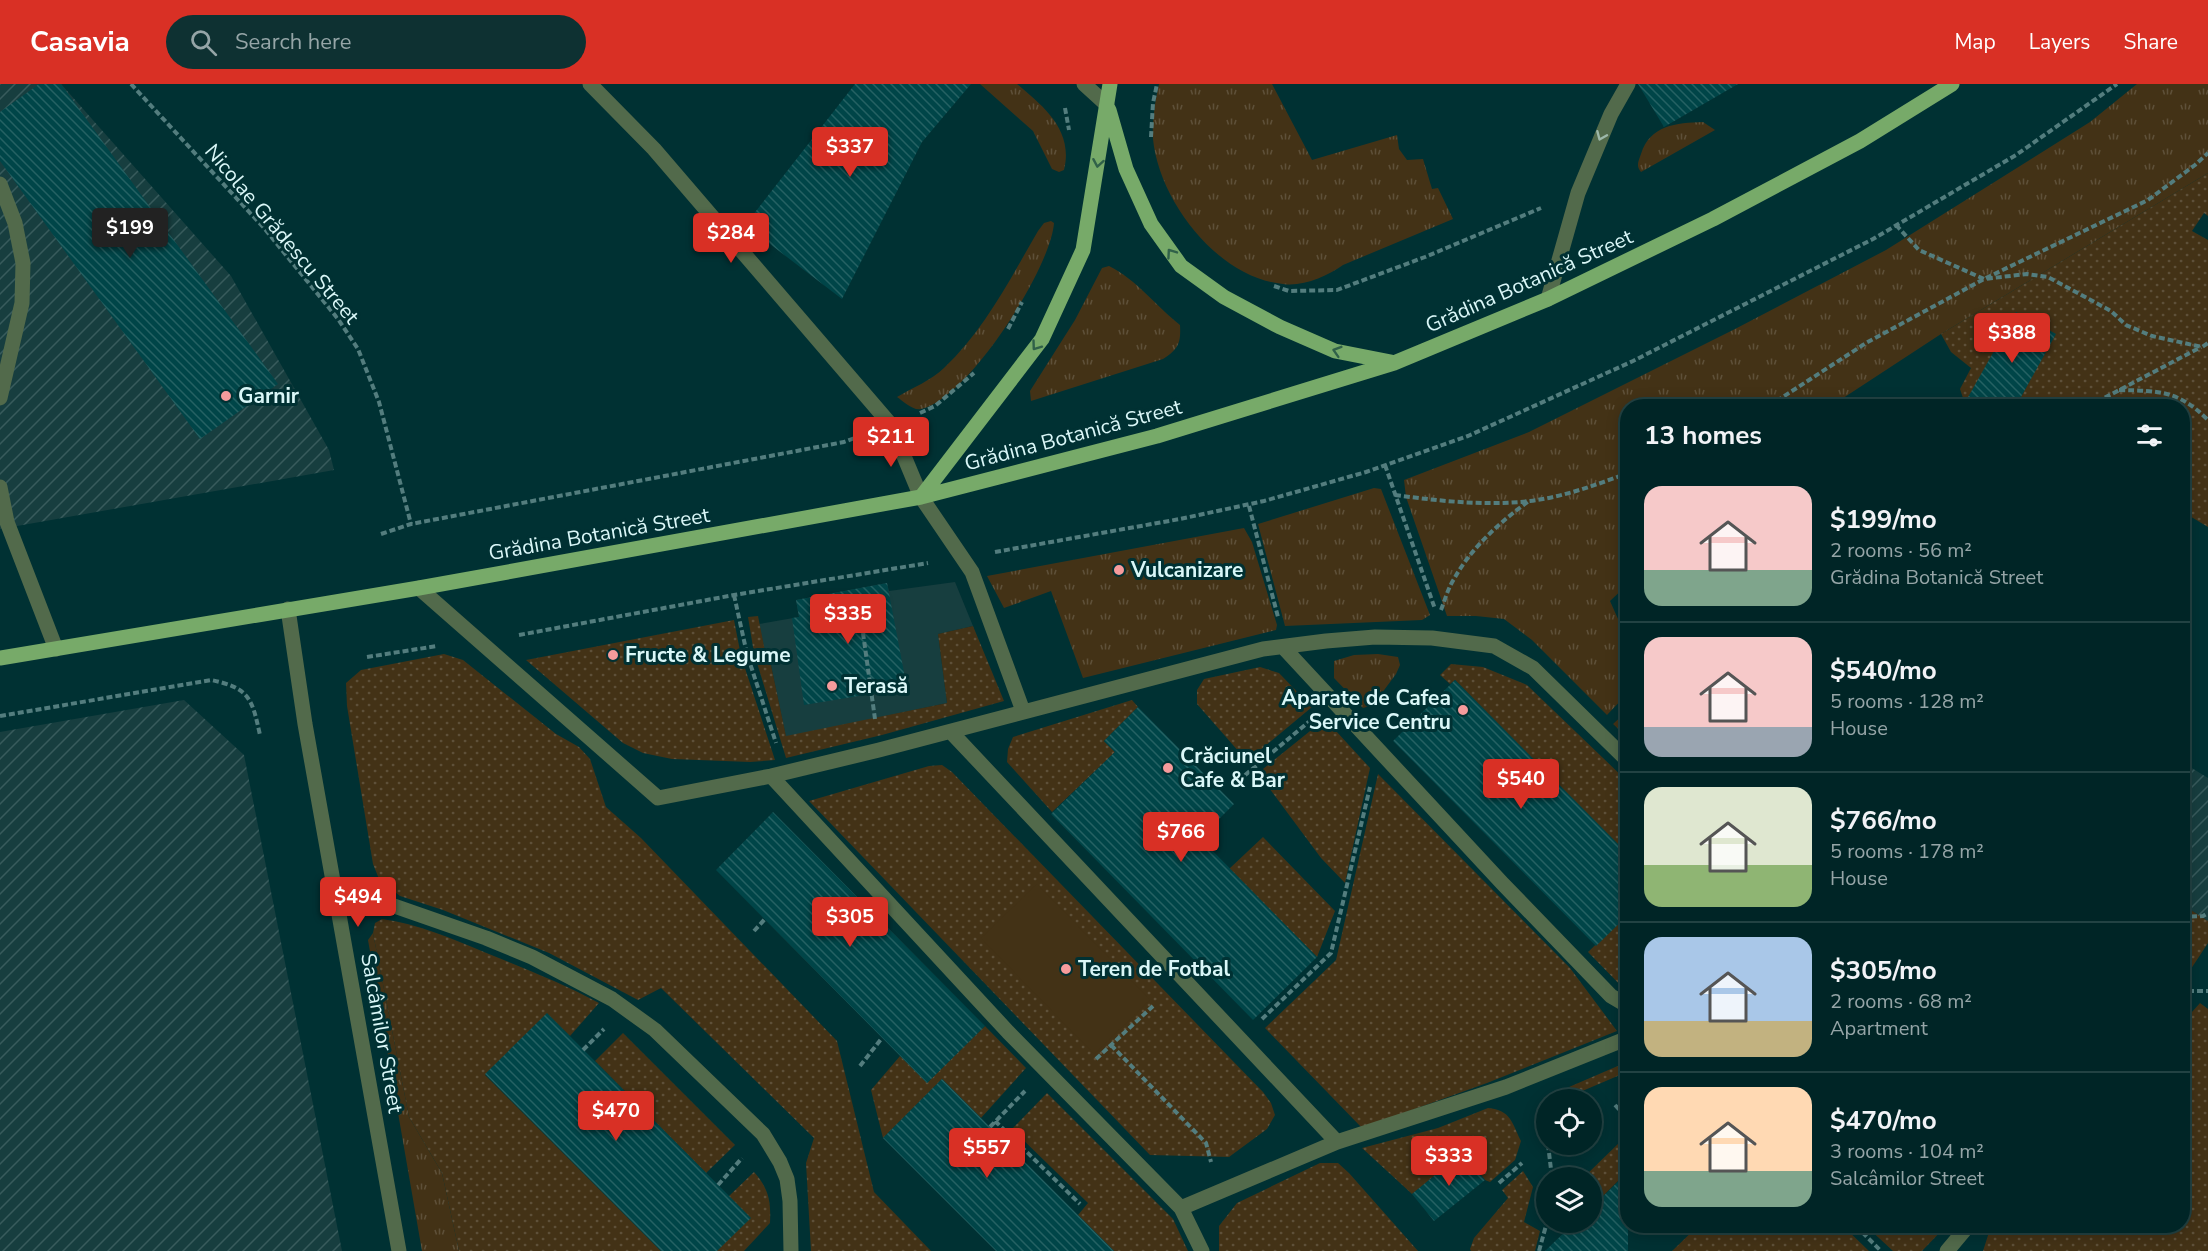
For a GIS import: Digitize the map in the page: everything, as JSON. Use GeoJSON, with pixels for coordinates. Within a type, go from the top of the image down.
{"type":"FeatureCollection","features":[{"type":"Feature","properties":{"kind":"main road"},"geometry":{"type":"LineString","coordinates":[[921,497],[1042,339],[1083,250],[1110,84]]}},
{"type":"Feature","properties":{"kind":"main road","name":"Grădina Botanică Street"},"geometry":{"type":"LineString","coordinates":[[0,658],[419,588],[921,497],[1157,436],[1394,363],[1548,299],[1755,197],[1860,141],[1952,84]]}},
{"type":"Feature","properties":{"kind":"main road"},"geometry":{"type":"LineString","coordinates":[[1107,105],[1126,169],[1151,224],[1180,266],[1224,297],[1280,327],[1335,351],[1394,363]]}},
{"type":"Feature","properties":{"kind":"street"},"geometry":{"type":"LineString","coordinates":[[590,84],[654,149],[891,425],[921,497],[972,572],[1023,711]]}},
{"type":"Feature","properties":{"kind":"street"},"geometry":{"type":"LineString","coordinates":[[1084,84],[1107,105]]}},
{"type":"Feature","properties":{"kind":"street"},"geometry":{"type":"LineString","coordinates":[[1548,299],[1578,193],[1611,114],[1628,84]]}},
{"type":"Feature","properties":{"kind":"street"},"geometry":{"type":"LineString","coordinates":[[0,184],[15,223],[23,263],[22,303],[0,398]]}},
{"type":"Feature","properties":{"kind":"street"},"geometry":{"type":"LineString","coordinates":[[0,487],[7,522],[56,649]]}},
{"type":"Feature","properties":{"kind":"street"},"geometry":{"type":"LineString","coordinates":[[419,588],[658,798],[777,774],[879,750],[1263,649],[1375,637],[1432,638],[1494,646],[1533,668],[1620,752]]}},
{"type":"Feature","properties":{"kind":"street","name":"Salcâmilor Street"},"geometry":{"type":"LineString","coordinates":[[288,609],[305,724],[399,1251]]}},
{"type":"Feature","properties":{"kind":"street"},"geometry":{"type":"LineString","coordinates":[[1283,647],[1502,883],[1603,988],[1620,1001]]}},
{"type":"Feature","properties":{"kind":"street"},"geometry":{"type":"LineString","coordinates":[[951,732],[1338,1142]]}},
{"type":"Feature","properties":{"kind":"street"},"geometry":{"type":"LineString","coordinates":[[777,774],[1008,1032],[1181,1208],[1202,1251]]}},
{"type":"Feature","properties":{"kind":"street"},"geometry":{"type":"LineString","coordinates":[[334,885],[486,938],[531,957],[612,999],[655,1030],[763,1134],[780,1162],[787,1179],[791,1251]]}},
{"type":"Feature","properties":{"kind":"street"},"geometry":{"type":"LineString","coordinates":[[1181,1208],[1338,1142],[1506,1087],[1620,1041]]}},
{"type":"Feature","properties":{"kind":"street"},"geometry":{"type":"LineString","coordinates":[[1947,1251],[1962,1233]]}},
{"type":"Feature","properties":{"kind":"path","name":"Nicolae Grădescu Street"},"geometry":{"type":"LineString","coordinates":[[131,84],[264,228],[338,319],[358,350],[379,402],[411,524],[381,534]]}},
{"type":"Feature","properties":{"kind":"path"},"geometry":{"type":"LineString","coordinates":[[1151,147],[1153,103],[1157,84]]}},
{"type":"Feature","properties":{"kind":"path"},"geometry":{"type":"LineString","coordinates":[[367,657],[518,635],[734,594],[1048,544],[1264,501],[1385,465],[1468,436],[1634,361],[1873,239],[2016,155],[2117,84]]}},
{"type":"Feature","properties":{"kind":"path"},"geometry":{"type":"LineString","coordinates":[[1779,399],[1866,343],[1983,279],[2148,200],[2208,153]]}},
{"type":"Feature","properties":{"kind":"path"},"geometry":{"type":"LineString","coordinates":[[1269,285],[1289,291],[1337,290],[1425,257],[1578,193]]}},
{"type":"Feature","properties":{"kind":"path"},"geometry":{"type":"LineString","coordinates":[[1896,225],[1919,250],[1983,279],[2027,274],[2048,277],[2111,311],[2126,325],[2152,336],[2202,346]]}},
{"type":"Feature","properties":{"kind":"path"},"geometry":{"type":"LineString","coordinates":[[2102,399],[2208,343]]}},
{"type":"Feature","properties":{"kind":"path"},"geometry":{"type":"LineString","coordinates":[[2119,390],[2164,392],[2179,399]]}},
{"type":"Feature","properties":{"kind":"path"},"geometry":{"type":"LineString","coordinates":[[2190,404],[2208,420]]}},
{"type":"Feature","properties":{"kind":"path"},"geometry":{"type":"LineString","coordinates":[[1385,465],[1438,616],[1454,578],[1476,549],[1509,516],[1530,501]]}},
{"type":"Feature","properties":{"kind":"path"},"geometry":{"type":"LineString","coordinates":[[1395,495],[1455,501],[1530,501],[1587,488],[1620,476]]}},
{"type":"Feature","properties":{"kind":"path"},"geometry":{"type":"LineString","coordinates":[[1249,506],[1281,628],[1283,647]]}},
{"type":"Feature","properties":{"kind":"path"},"geometry":{"type":"LineString","coordinates":[[734,594],[777,774]]}},
{"type":"Feature","properties":{"kind":"path"},"geometry":{"type":"LineString","coordinates":[[863,633],[879,750]]}},
{"type":"Feature","properties":{"kind":"path"},"geometry":{"type":"LineString","coordinates":[[0,717],[211,680],[233,685],[254,705],[260,735]]}},
{"type":"Feature","properties":{"kind":"path"},"geometry":{"type":"LineString","coordinates":[[1238,781],[1334,701]]}},
{"type":"Feature","properties":{"kind":"path"},"geometry":{"type":"LineString","coordinates":[[1240,1040],[1331,953],[1378,750]]}},
{"type":"Feature","properties":{"kind":"path"},"geometry":{"type":"LineString","coordinates":[[2190,916],[2203,916],[2208,913]]}},
{"type":"Feature","properties":{"kind":"path"},"geometry":{"type":"LineString","coordinates":[[753,931],[765,920]]}},
{"type":"Feature","properties":{"kind":"path"},"geometry":{"type":"LineString","coordinates":[[2190,991],[2208,991]]}},
{"type":"Feature","properties":{"kind":"path"},"geometry":{"type":"LineString","coordinates":[[1096,1059],[1153,1006]]}},
{"type":"Feature","properties":{"kind":"path"},"geometry":{"type":"LineString","coordinates":[[860,1066],[882,1038]]}},
{"type":"Feature","properties":{"kind":"path"},"geometry":{"type":"LineString","coordinates":[[1111,1045],[1206,1143],[1219,1192]]}},
{"type":"Feature","properties":{"kind":"path"},"geometry":{"type":"LineString","coordinates":[[990,1127],[1046,1071]]}},
{"type":"Feature","properties":{"kind":"path"},"geometry":{"type":"LineString","coordinates":[[1615,1105],[1620,1110]]}},
{"type":"Feature","properties":{"kind":"path"},"geometry":{"type":"LineString","coordinates":[[996,1121],[1080,1204]]}},
{"type":"Feature","properties":{"kind":"path"},"geometry":{"type":"LineString","coordinates":[[1499,1183],[1522,1163]]}},
{"type":"Feature","properties":{"kind":"path"},"geometry":{"type":"LineString","coordinates":[[1539,1251],[1544,1233]]}},
{"type":"Feature","properties":{"kind":"path"},"geometry":{"type":"LineString","coordinates":[[1863,1233],[1881,1251]]}},
{"type":"Feature","properties":{"kind":"shaded area"},"geometry":{"type":"Polygon","coordinates":[[[0,84],[61,84],[231,276],[329,450],[334,470],[0,529],[0,84]]]}},
{"type":"Feature","properties":{"kind":"shaded area"},"geometry":{"type":"Polygon","coordinates":[[[955,582],[973,626],[938,634],[947,703],[786,737],[768,651],[765,652],[759,624],[799,617],[796,600],[887,583],[889,591],[955,582]]]}},
{"type":"Feature","properties":{"kind":"shaded area"},"geometry":{"type":"Polygon","coordinates":[[[184,700],[244,755],[342,1251],[0,1251],[0,732],[184,700]]]}},
{"type":"Feature","properties":{"kind":"shaded area"},"geometry":{"type":"Polygon","coordinates":[[[2190,767],[2208,778],[2208,921],[2190,909],[2190,767]]]}},
{"type":"Feature","properties":{"kind":"green space"},"geometry":{"type":"Polygon","coordinates":[[[980,84],[1017,84],[1046,110],[1054,120],[1065,143],[1064,170],[1059,172],[1052,169],[1033,131],[980,84]]]}},
{"type":"Feature","properties":{"kind":"green space"},"geometry":{"type":"Polygon","coordinates":[[[1159,84],[1272,84],[1312,160],[1397,135],[1399,149],[1407,160],[1423,159],[1432,189],[1438,188],[1453,219],[1307,282],[1283,284],[1259,279],[1236,268],[1215,252],[1180,211],[1167,187],[1158,163],[1153,139],[1154,112],[1159,84]]]}},
{"type":"Feature","properties":{"kind":"green space"},"geometry":{"type":"Polygon","coordinates":[[[2137,84],[2208,84],[2208,173],[1941,334],[1842,399],[1620,399],[1620,592],[1610,601],[1620,623],[1620,701],[1607,715],[1532,640],[1504,619],[1447,616],[1406,497],[1404,480],[1529,432],[1735,329],[1886,250],[2090,122],[2137,84]]]}},
{"type":"Feature","properties":{"kind":"green space"},"geometry":{"type":"Polygon","coordinates":[[[1703,122],[1715,130],[1641,172],[1638,164],[1641,154],[1645,144],[1657,131],[1683,123],[1703,122]]]}},
{"type":"Feature","properties":{"kind":"green space"},"geometry":{"type":"Polygon","coordinates":[[[2208,173],[2208,216],[2204,213],[2192,231],[2208,240],[2208,527],[2190,516],[2190,399],[2020,399],[2055,334],[1971,399],[1963,399],[1960,389],[1971,368],[1951,352],[1941,334],[2208,173]]]}},
{"type":"Feature","properties":{"kind":"green space"},"geometry":{"type":"Polygon","coordinates":[[[1051,221],[1054,223],[1049,244],[1039,270],[1004,329],[983,358],[940,400],[921,409],[911,407],[897,397],[934,376],[959,353],[996,303],[1038,231],[1044,223],[1051,221]]]}},
{"type":"Feature","properties":{"kind":"green space"},"geometry":{"type":"Polygon","coordinates":[[[1109,266],[1137,286],[1180,325],[1177,345],[1163,359],[1031,401],[1030,391],[1075,320],[1102,268],[1109,266]]]}},
{"type":"Feature","properties":{"kind":"green space"},"geometry":{"type":"Polygon","coordinates":[[[1374,488],[1381,489],[1430,615],[1422,620],[1285,626],[1258,524],[1374,488]]]}},
{"type":"Feature","properties":{"kind":"green space"},"geometry":{"type":"Polygon","coordinates":[[[1244,528],[1252,542],[1277,625],[1276,630],[1083,678],[1051,591],[1004,608],[987,576],[1244,528]]]}},
{"type":"Feature","properties":{"kind":"green space"},"geometry":{"type":"Polygon","coordinates":[[[758,616],[786,736],[947,703],[938,634],[973,626],[1004,701],[882,735],[786,758],[754,653],[748,617],[758,616]]]}},
{"type":"Feature","properties":{"kind":"green space"},"geometry":{"type":"Polygon","coordinates":[[[734,620],[741,656],[775,760],[750,762],[672,759],[643,753],[623,743],[526,660],[734,620]]]}},
{"type":"Feature","properties":{"kind":"green space"},"geometry":{"type":"Polygon","coordinates":[[[444,654],[463,660],[556,734],[579,747],[590,759],[606,807],[641,838],[837,1041],[874,1192],[931,1251],[811,1251],[806,1163],[814,1138],[661,988],[638,1000],[549,953],[443,910],[400,896],[379,879],[373,864],[347,706],[346,683],[361,670],[444,654]]]}},
{"type":"Feature","properties":{"kind":"green space"},"geometry":{"type":"Polygon","coordinates":[[[1378,654],[1398,657],[1400,665],[1373,705],[1363,708],[1334,678],[1334,661],[1354,655],[1378,654]]]}},
{"type":"Feature","properties":{"kind":"green space"},"geometry":{"type":"Polygon","coordinates":[[[1451,664],[1483,667],[1527,685],[1620,774],[1620,847],[1455,680],[1450,684],[1440,675],[1451,664]]]}},
{"type":"Feature","properties":{"kind":"green space"},"geometry":{"type":"Polygon","coordinates":[[[1260,667],[1279,673],[1312,707],[1247,761],[1197,704],[1197,690],[1204,679],[1260,667]]]}},
{"type":"Feature","properties":{"kind":"green space"},"geometry":{"type":"Polygon","coordinates":[[[1132,700],[1138,707],[1104,741],[1115,752],[1052,812],[1007,762],[1008,749],[1013,737],[1132,700]]]}},
{"type":"Feature","properties":{"kind":"green space"},"geometry":{"type":"Polygon","coordinates":[[[1620,718],[1620,730],[1613,724],[1620,718]]]}},
{"type":"Feature","properties":{"kind":"green space"},"geometry":{"type":"Polygon","coordinates":[[[1325,719],[1370,768],[1345,883],[1321,858],[1258,773],[1325,719]]]}},
{"type":"Feature","properties":{"kind":"green space"},"geometry":{"type":"Polygon","coordinates":[[[942,765],[952,772],[1263,1092],[1271,1103],[1275,1115],[1267,1129],[1229,1157],[1150,1155],[809,801],[929,766],[942,765]]]}},
{"type":"Feature","properties":{"kind":"green space"},"geometry":{"type":"Polygon","coordinates":[[[1378,774],[1570,968],[1617,1031],[1487,1083],[1362,1128],[1265,1028],[1336,960],[1378,774]]]}},
{"type":"Feature","properties":{"kind":"green space"},"geometry":{"type":"Polygon","coordinates":[[[1263,837],[1335,911],[1317,957],[1229,869],[1263,837]]]}},
{"type":"Feature","properties":{"kind":"green space","name":"Teren de Fotbal"},"geometry":{"type":"Polygon","coordinates":[[[1037,884],[1150,1000],[1094,1054],[981,938],[1037,884]]]}},
{"type":"Feature","properties":{"kind":"green space"},"geometry":{"type":"Polygon","coordinates":[[[2190,909],[2208,921],[2208,943],[2190,970],[2190,909]]]}},
{"type":"Feature","properties":{"kind":"green space"},"geometry":{"type":"Polygon","coordinates":[[[382,919],[408,924],[447,937],[542,976],[599,1003],[570,1036],[547,1014],[485,1075],[661,1251],[459,1251],[442,1173],[409,1117],[373,933],[375,923],[382,919]]]}},
{"type":"Feature","properties":{"kind":"green space"},"geometry":{"type":"Polygon","coordinates":[[[1620,922],[1620,985],[1588,952],[1620,922]]]}},
{"type":"Feature","properties":{"kind":"green space"},"geometry":{"type":"Polygon","coordinates":[[[373,933],[409,1117],[442,1173],[459,1251],[422,1251],[368,940],[373,933]]]}},
{"type":"Feature","properties":{"kind":"green space"},"geometry":{"type":"Polygon","coordinates":[[[2200,1003],[2208,1009],[2208,1251],[1983,1251],[1989,1233],[2190,1233],[2190,1014],[2200,1003]]]}},
{"type":"Feature","properties":{"kind":"green space"},"geometry":{"type":"Polygon","coordinates":[[[985,1026],[1026,1068],[981,1118],[942,1079],[883,1138],[871,1090],[900,1056],[927,1083],[985,1026]]]}},
{"type":"Feature","properties":{"kind":"green space"},"geometry":{"type":"Polygon","coordinates":[[[623,1033],[735,1145],[706,1173],[595,1061],[623,1033]]]}},
{"type":"Feature","properties":{"kind":"green space"},"geometry":{"type":"Polygon","coordinates":[[[1620,1065],[1620,1075],[1587,1089],[1569,1087],[1620,1065]]]}},
{"type":"Feature","properties":{"kind":"green space"},"geometry":{"type":"Polygon","coordinates":[[[1047,1093],[1173,1219],[1188,1251],[1114,1251],[1078,1215],[1088,1203],[1012,1129],[1047,1093]]]}},
{"type":"Feature","properties":{"kind":"green space"},"geometry":{"type":"Polygon","coordinates":[[[1488,1108],[1502,1111],[1510,1118],[1521,1141],[1515,1160],[1490,1182],[1485,1180],[1463,1153],[1412,1194],[1362,1148],[1438,1128],[1488,1108]]]}},
{"type":"Feature","properties":{"kind":"green space"},"geometry":{"type":"Polygon","coordinates":[[[1620,1142],[1620,1179],[1602,1197],[1602,1167],[1594,1167],[1620,1142]]]}},
{"type":"Feature","properties":{"kind":"green space"},"geometry":{"type":"Polygon","coordinates":[[[1320,1163],[1338,1163],[1418,1251],[1219,1251],[1219,1226],[1237,1203],[1320,1163]]]}},
{"type":"Feature","properties":{"kind":"green space"},"geometry":{"type":"Polygon","coordinates":[[[1523,1171],[1533,1187],[1524,1222],[1536,1229],[1536,1233],[1540,1233],[1535,1251],[1471,1251],[1474,1238],[1508,1198],[1502,1190],[1523,1171]]]}},
{"type":"Feature","properties":{"kind":"green space"},"geometry":{"type":"Polygon","coordinates":[[[754,1172],[768,1196],[770,1223],[744,1251],[717,1251],[729,1196],[754,1172]]]}},
{"type":"Feature","properties":{"kind":"green space"},"geometry":{"type":"Polygon","coordinates":[[[1691,1233],[1850,1233],[1869,1251],[1672,1251],[1691,1233]]]}},
{"type":"Feature","properties":{"kind":"green space"},"geometry":{"type":"Polygon","coordinates":[[[1874,1233],[1939,1233],[1922,1251],[1893,1251],[1874,1233]]]}},
{"type":"Feature","properties":{"kind":"building"},"geometry":{"type":"Polygon","coordinates":[[[39,84],[61,84],[278,384],[200,439],[0,161],[0,112],[39,84]]]}},
{"type":"Feature","properties":{"kind":"building"},"geometry":{"type":"Polygon","coordinates":[[[855,84],[971,84],[922,142],[842,299],[745,225],[855,84]]]}},
{"type":"Feature","properties":{"kind":"building"},"geometry":{"type":"Polygon","coordinates":[[[1638,84],[1738,84],[1664,127],[1638,84]]]}},
{"type":"Feature","properties":{"kind":"building"},"geometry":{"type":"Polygon","coordinates":[[[2016,312],[2056,334],[2020,399],[1967,399],[2016,312]]]}},
{"type":"Feature","properties":{"kind":"building"},"geometry":{"type":"Polygon","coordinates":[[[887,583],[907,688],[804,705],[792,618],[799,617],[796,600],[887,583]]]}},
{"type":"Feature","properties":{"kind":"building"},"geometry":{"type":"Polygon","coordinates":[[[1455,680],[1620,846],[1620,923],[1596,946],[1393,741],[1455,680]]]}},
{"type":"Feature","properties":{"kind":"building"},"geometry":{"type":"Polygon","coordinates":[[[1138,707],[1234,804],[1200,838],[1317,957],[1253,1020],[1051,814],[1115,752],[1104,741],[1138,707]]]}},
{"type":"Feature","properties":{"kind":"building"},"geometry":{"type":"Polygon","coordinates":[[[773,812],[985,1026],[927,1083],[716,870],[773,812]]]}},
{"type":"Feature","properties":{"kind":"building"},"geometry":{"type":"Polygon","coordinates":[[[547,1013],[751,1218],[717,1251],[661,1251],[485,1074],[547,1013]]]}},
{"type":"Feature","properties":{"kind":"building"},"geometry":{"type":"Polygon","coordinates":[[[942,1079],[1114,1251],[996,1251],[883,1138],[942,1079]]]}},
{"type":"Feature","properties":{"kind":"building"},"geometry":{"type":"Polygon","coordinates":[[[1463,1152],[1485,1180],[1434,1221],[1412,1194],[1463,1152]]]}},
{"type":"Feature","properties":{"kind":"building"},"geometry":{"type":"Polygon","coordinates":[[[1620,1180],[1620,1233],[1628,1233],[1628,1251],[1545,1251],[1564,1233],[1602,1233],[1602,1197],[1620,1180]]]}},
{"type":"Feature","properties":{"kind":"place","name":"Garnir"},"geometry":{"type":"Point","coordinates":[226,396]}},
{"type":"Feature","properties":{"kind":"place","name":"Vulcanizare"},"geometry":{"type":"Point","coordinates":[1119,570]}},
{"type":"Feature","properties":{"kind":"place","name":"Fructe & Legume"},"geometry":{"type":"Point","coordinates":[613,655]}},
{"type":"Feature","properties":{"kind":"place","name":"Terasă"},"geometry":{"type":"Point","coordinates":[832,686]}},
{"type":"Feature","properties":{"kind":"place","name":"Aparate de Cafea Service Centru"},"geometry":{"type":"Point","coordinates":[1463,710]}},
{"type":"Feature","properties":{"kind":"place","name":"Crăciunel Cafe & Bar"},"geometry":{"type":"Point","coordinates":[1168,768]}},
{"type":"Feature","properties":{"kind":"place","name":"Teren de Fotbal"},"geometry":{"type":"Point","coordinates":[1066,969]}}]}
